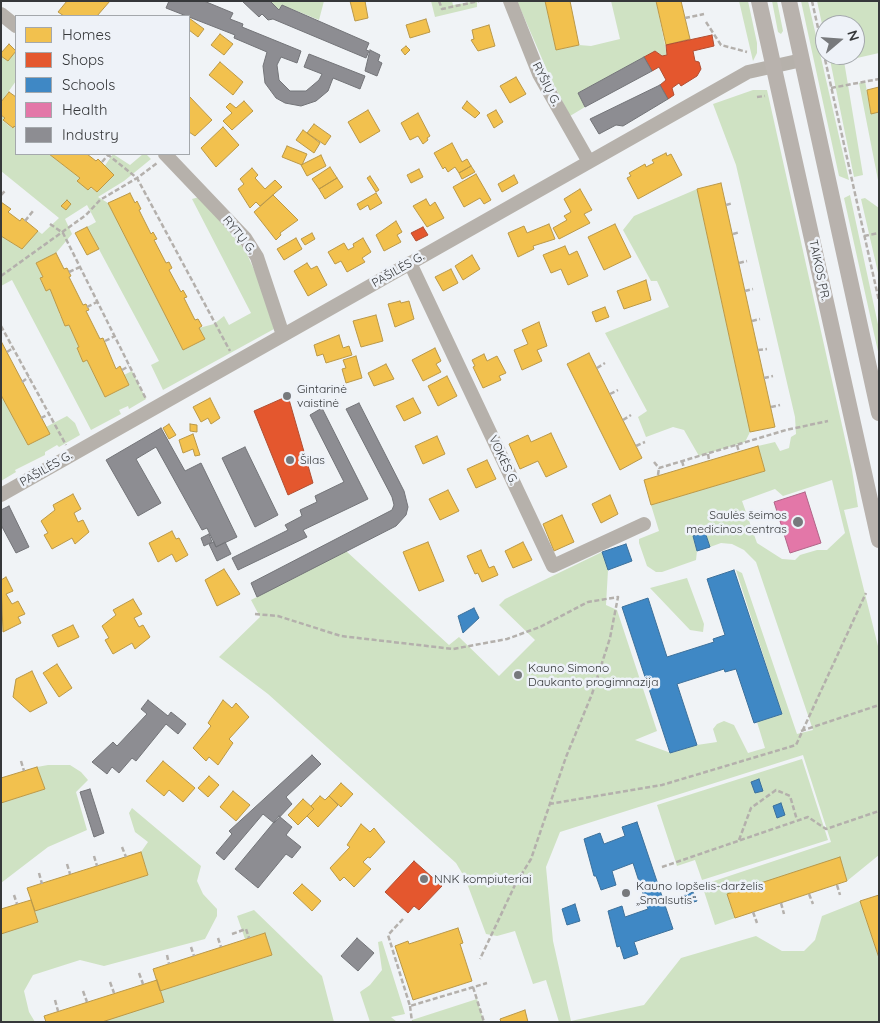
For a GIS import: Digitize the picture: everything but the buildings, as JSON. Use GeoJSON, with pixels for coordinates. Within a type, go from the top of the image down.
{"type":"FeatureCollection","features":[{"type":"Feature","properties":{"kind":"main road","name":"TAIKOS PR."},"geometry":{"type":"LineString","coordinates":[[760,1],[879,540]]}},
{"type":"Feature","properties":{"kind":"main road"},"geometry":{"type":"LineString","coordinates":[[789,1],[879,413]]}},
{"type":"Feature","properties":{"kind":"street","name":"RYŠIŲ G."},"geometry":{"type":"LineString","coordinates":[[510,1],[539,74],[589,162]]}},
{"type":"Feature","properties":{"kind":"street"},"geometry":{"type":"LineString","coordinates":[[1,14],[15,25]]}},
{"type":"Feature","properties":{"kind":"street","name":"PAŠILĖS G."},"geometry":{"type":"LineString","coordinates":[[1,495],[748,72],[802,60]]}},
{"type":"Feature","properties":{"kind":"street","name":"RYTŲ G."},"geometry":{"type":"LineString","coordinates":[[166,155],[249,245],[257,257],[283,335]]}},
{"type":"Feature","properties":{"kind":"street","name":"VOKĖS G."},"geometry":{"type":"LineString","coordinates":[[410,263],[553,566],[644,524]]}},
{"type":"Feature","properties":{"kind":"path"},"geometry":{"type":"LineString","coordinates":[[439,1],[442,9],[479,1]]}},
{"type":"Feature","properties":{"kind":"path"},"geometry":{"type":"LineString","coordinates":[[812,1],[879,301]]}},
{"type":"Feature","properties":{"kind":"path"},"geometry":{"type":"LineString","coordinates":[[685,18],[704,14]]}},
{"type":"Feature","properties":{"kind":"path"},"geometry":{"type":"LineString","coordinates":[[706,22],[722,45],[746,52]]}},
{"type":"Feature","properties":{"kind":"path"},"geometry":{"type":"LineString","coordinates":[[831,88],[879,79]]}},
{"type":"Feature","properties":{"kind":"path"},"geometry":{"type":"LineString","coordinates":[[102,162],[106,155]]}},
{"type":"Feature","properties":{"kind":"path"},"geometry":{"type":"LineString","coordinates":[[108,155],[137,178],[236,361]]}},
{"type":"Feature","properties":{"kind":"path"},"geometry":{"type":"LineString","coordinates":[[1,276],[64,233],[86,216],[100,200],[137,178],[166,155]]}},
{"type":"Feature","properties":{"kind":"path"},"geometry":{"type":"LineString","coordinates":[[1,195],[6,190]]}},
{"type":"Feature","properties":{"kind":"path"},"geometry":{"type":"LineString","coordinates":[[726,205],[733,203]]}},
{"type":"Feature","properties":{"kind":"path"},"geometry":{"type":"LineString","coordinates":[[25,221],[33,211]]}},
{"type":"Feature","properties":{"kind":"path"},"geometry":{"type":"LineString","coordinates":[[50,224],[64,233],[151,409]]}},
{"type":"Feature","properties":{"kind":"path"},"geometry":{"type":"LineString","coordinates":[[732,234],[740,232]]}},
{"type":"Feature","properties":{"kind":"path"},"geometry":{"type":"LineString","coordinates":[[864,236],[879,233]]}},
{"type":"Feature","properties":{"kind":"path"},"geometry":{"type":"LineString","coordinates":[[739,263],[747,262]]}},
{"type":"Feature","properties":{"kind":"path"},"geometry":{"type":"LineString","coordinates":[[69,272],[80,267]]}},
{"type":"Feature","properties":{"kind":"path"},"geometry":{"type":"LineString","coordinates":[[745,291],[753,289]]}},
{"type":"Feature","properties":{"kind":"path"},"geometry":{"type":"LineString","coordinates":[[87,307],[98,302]]}},
{"type":"Feature","properties":{"kind":"path"},"geometry":{"type":"LineString","coordinates":[[752,321],[760,319]]}},
{"type":"Feature","properties":{"kind":"path"},"geometry":{"type":"LineString","coordinates":[[1,326],[72,455]]}},
{"type":"Feature","properties":{"kind":"path"},"geometry":{"type":"LineString","coordinates":[[105,341],[115,336]]}},
{"type":"Feature","properties":{"kind":"path"},"geometry":{"type":"LineString","coordinates":[[7,352],[13,348]]}},
{"type":"Feature","properties":{"kind":"path"},"geometry":{"type":"LineString","coordinates":[[758,350],[767,349]]}},
{"type":"Feature","properties":{"kind":"path"},"geometry":{"type":"LineString","coordinates":[[597,368],[605,363]]}},
{"type":"Feature","properties":{"kind":"path"},"geometry":{"type":"LineString","coordinates":[[122,370],[130,366]]}},
{"type":"Feature","properties":{"kind":"path"},"geometry":{"type":"LineString","coordinates":[[764,378],[773,376]]}},
{"type":"Feature","properties":{"kind":"path"},"geometry":{"type":"LineString","coordinates":[[22,382],[30,377]]}},
{"type":"Feature","properties":{"kind":"path"},"geometry":{"type":"LineString","coordinates":[[610,394],[618,390]]}},
{"type":"Feature","properties":{"kind":"path"},"geometry":{"type":"LineString","coordinates":[[771,407],[780,405]]}},
{"type":"Feature","properties":{"kind":"path"},"geometry":{"type":"LineString","coordinates":[[41,418],[49,414]]}},
{"type":"Feature","properties":{"kind":"path"},"geometry":{"type":"LineString","coordinates":[[623,420],[631,415]]}},
{"type":"Feature","properties":{"kind":"path"},"geometry":{"type":"LineString","coordinates":[[660,468],[828,421]]}},
{"type":"Feature","properties":{"kind":"path"},"geometry":{"type":"LineString","coordinates":[[636,446],[644,442]]}},
{"type":"Feature","properties":{"kind":"path"},"geometry":{"type":"LineString","coordinates":[[737,445],[739,452]]}},
{"type":"Feature","properties":{"kind":"path"},"geometry":{"type":"LineString","coordinates":[[708,454],[710,460]]}},
{"type":"Feature","properties":{"kind":"path"},"geometry":{"type":"LineString","coordinates":[[682,461],[684,468]]}},
{"type":"Feature","properties":{"kind":"path"},"geometry":{"type":"LineString","coordinates":[[654,462],[660,468]]}},
{"type":"Feature","properties":{"kind":"path"},"geometry":{"type":"LineString","coordinates":[[658,476],[660,468]]}},
{"type":"Feature","properties":{"kind":"path"},"geometry":{"type":"LineString","coordinates":[[549,804],[662,785],[796,745],[866,593]]}},
{"type":"Feature","properties":{"kind":"path"},"geometry":{"type":"LineString","coordinates":[[255,614],[278,616],[341,636],[409,642],[453,650],[507,639],[540,627],[588,602],[618,597],[610,638],[592,694],[549,804],[531,859],[515,885],[480,959]]}},
{"type":"Feature","properties":{"kind":"path"},"geometry":{"type":"LineString","coordinates":[[801,731],[879,705]]}},
{"type":"Feature","properties":{"kind":"path"},"geometry":{"type":"LineString","coordinates":[[21,761],[24,771]]}},
{"type":"Feature","properties":{"kind":"path"},"geometry":{"type":"LineString","coordinates":[[739,840],[751,808],[776,790],[790,796],[798,821]]}},
{"type":"Feature","properties":{"kind":"path"},"geometry":{"type":"LineString","coordinates":[[662,867],[808,817],[826,829],[879,811]]}},
{"type":"Feature","properties":{"kind":"path"},"geometry":{"type":"LineString","coordinates":[[122,847],[126,857]]}},
{"type":"Feature","properties":{"kind":"path"},"geometry":{"type":"LineString","coordinates":[[94,856],[98,866]]}},
{"type":"Feature","properties":{"kind":"path"},"geometry":{"type":"LineString","coordinates":[[67,864],[70,874]]}},
{"type":"Feature","properties":{"kind":"path"},"geometry":{"type":"LineString","coordinates":[[39,873],[42,884]]}},
{"type":"Feature","properties":{"kind":"path"},"geometry":{"type":"LineString","coordinates":[[837,884],[840,895]]}},
{"type":"Feature","properties":{"kind":"path"},"geometry":{"type":"LineString","coordinates":[[809,894],[813,904]]}},
{"type":"Feature","properties":{"kind":"path"},"geometry":{"type":"LineString","coordinates":[[14,896],[17,904]]}},
{"type":"Feature","properties":{"kind":"path"},"geometry":{"type":"LineString","coordinates":[[781,903],[784,914]]}},
{"type":"Feature","properties":{"kind":"path"},"geometry":{"type":"LineString","coordinates":[[753,912],[757,923]]}},
{"type":"Feature","properties":{"kind":"path"},"geometry":{"type":"LineString","coordinates":[[403,919],[388,935],[410,1006],[412,1022]]}},
{"type":"Feature","properties":{"kind":"path"},"geometry":{"type":"LineString","coordinates":[[232,934],[246,929],[249,938]]}},
{"type":"Feature","properties":{"kind":"path"},"geometry":{"type":"LineString","coordinates":[[218,938],[221,947]]}},
{"type":"Feature","properties":{"kind":"path"},"geometry":{"type":"LineString","coordinates":[[191,947],[194,956]]}},
{"type":"Feature","properties":{"kind":"path"},"geometry":{"type":"LineString","coordinates":[[167,955],[169,964]]}},
{"type":"Feature","properties":{"kind":"path"},"geometry":{"type":"LineString","coordinates":[[139,972],[142,984]]}},
{"type":"Feature","properties":{"kind":"path"},"geometry":{"type":"LineString","coordinates":[[110,982],[114,993]]}},
{"type":"Feature","properties":{"kind":"path"},"geometry":{"type":"LineString","coordinates":[[410,1006],[487,982]]}},
{"type":"Feature","properties":{"kind":"path"},"geometry":{"type":"LineString","coordinates":[[473,987],[484,1022]]}},
{"type":"Feature","properties":{"kind":"path"},"geometry":{"type":"LineString","coordinates":[[83,990],[87,1002]]}},
{"type":"Feature","properties":{"kind":"path"},"geometry":{"type":"LineString","coordinates":[[55,1000],[58,1012]]}},
{"type":"Feature","properties":{"kind":"green space"},"geometry":{"type":"Polygon","coordinates":[[[270,1],[324,1],[319,20],[282,5],[279,10],[270,1]]]}},
{"type":"Feature","properties":{"kind":"green space"},"geometry":{"type":"Polygon","coordinates":[[[431,1],[452,1],[453,5],[477,1],[477,7],[435,17],[431,1]]]}},
{"type":"Feature","properties":{"kind":"green space"},"geometry":{"type":"Polygon","coordinates":[[[517,1],[545,1],[556,50],[579,45],[591,46],[620,39],[611,1],[656,1],[667,55],[662,56],[655,51],[578,93],[585,107],[570,116],[550,77],[517,1]]]}},
{"type":"Feature","properties":{"kind":"green space"},"geometry":{"type":"Polygon","coordinates":[[[739,1],[748,1],[757,43],[757,53],[753,61],[739,1]]]}},
{"type":"Feature","properties":{"kind":"green space"},"geometry":{"type":"Polygon","coordinates":[[[772,1],[777,1],[783,31],[781,34],[778,32],[772,1]]]}},
{"type":"Feature","properties":{"kind":"green space"},"geometry":{"type":"Polygon","coordinates":[[[801,1],[808,1],[815,32],[815,65],[823,65],[849,180],[839,176],[801,1]]]}},
{"type":"Feature","properties":{"kind":"green space"},"geometry":{"type":"Polygon","coordinates":[[[817,1],[879,1],[879,53],[865,56],[865,15],[820,15],[817,1]]]}},
{"type":"Feature","properties":{"kind":"green space"},"geometry":{"type":"Polygon","coordinates":[[[15,52],[15,82],[1,102],[1,56],[8,61],[15,52]]]}},
{"type":"Feature","properties":{"kind":"green space"},"geometry":{"type":"Polygon","coordinates":[[[831,65],[845,65],[863,175],[854,177],[831,65]]]}},
{"type":"Feature","properties":{"kind":"green space"},"geometry":{"type":"Polygon","coordinates":[[[865,81],[871,113],[879,112],[878,180],[859,83],[865,81]]]}},
{"type":"Feature","properties":{"kind":"green space"},"geometry":{"type":"Polygon","coordinates":[[[753,90],[767,90],[852,470],[858,507],[844,510],[879,650],[879,855],[847,881],[840,858],[727,894],[735,918],[715,925],[702,885],[831,842],[803,755],[560,832],[546,867],[553,941],[571,1021],[644,1005],[681,958],[756,936],[782,951],[804,951],[815,940],[822,916],[860,901],[879,958],[879,1022],[559,1022],[546,980],[533,984],[515,931],[497,936],[486,934],[465,878],[456,863],[268,694],[219,657],[260,617],[251,600],[346,551],[449,645],[459,637],[499,676],[535,640],[499,605],[505,599],[602,552],[608,570],[606,605],[617,610],[657,731],[635,740],[671,753],[697,745],[717,742],[713,729],[717,724],[724,721],[734,725],[748,753],[765,748],[757,722],[782,714],[736,570],[742,573],[797,734],[813,730],[756,562],[744,550],[732,544],[721,543],[710,547],[705,532],[693,536],[697,551],[696,560],[662,572],[656,572],[647,566],[639,543],[639,539],[659,531],[651,505],[765,471],[758,446],[775,442],[780,451],[789,448],[791,437],[796,434],[795,417],[736,165],[713,104],[753,90]],[[832,480],[783,496],[775,489],[742,501],[757,543],[782,559],[795,560],[800,555],[817,550],[827,550],[845,533],[832,480]]]}},
{"type":"Feature","properties":{"kind":"green space"},"geometry":{"type":"Polygon","coordinates":[[[1,115],[5,118],[3,121],[12,128],[15,127],[15,155],[50,155],[80,178],[78,180],[97,192],[114,175],[104,167],[112,155],[130,165],[142,155],[147,155],[151,159],[124,181],[98,197],[108,203],[183,350],[205,339],[199,328],[214,324],[224,316],[229,325],[251,313],[192,199],[199,197],[245,250],[257,276],[274,329],[163,390],[151,365],[159,361],[87,227],[96,222],[87,205],[65,219],[72,234],[56,253],[36,263],[43,277],[40,279],[46,291],[50,289],[61,312],[59,313],[65,326],[69,325],[83,361],[87,360],[105,397],[129,385],[124,375],[132,371],[146,399],[129,409],[128,406],[119,410],[121,414],[91,430],[12,280],[1,286],[1,236],[22,249],[38,231],[42,234],[59,218],[1,171],[1,115]]]}},
{"type":"Feature","properties":{"kind":"green space"},"geometry":{"type":"Polygon","coordinates":[[[697,189],[750,432],[745,442],[699,456],[684,430],[673,427],[646,437],[638,417],[647,411],[605,333],[669,307],[657,281],[651,281],[623,230],[634,216],[697,189]]]}},
{"type":"Feature","properties":{"kind":"green space"},"geometry":{"type":"Polygon","coordinates":[[[850,195],[879,329],[879,356],[844,198],[850,195]]]}},
{"type":"Feature","properties":{"kind":"green space"},"geometry":{"type":"Polygon","coordinates":[[[865,198],[879,208],[879,277],[861,199],[865,198]]]}},
{"type":"Feature","properties":{"kind":"green space"},"geometry":{"type":"Polygon","coordinates":[[[1,395],[28,445],[49,434],[46,427],[67,416],[75,423],[80,435],[59,447],[57,445],[45,452],[45,455],[15,470],[16,472],[1,481],[1,395]]]}},
{"type":"Feature","properties":{"kind":"green space"},"geometry":{"type":"Polygon","coordinates":[[[687,578],[704,624],[703,632],[690,630],[650,588],[687,578]]]}},
{"type":"Feature","properties":{"kind":"green space"},"geometry":{"type":"Polygon","coordinates":[[[802,759],[828,840],[702,880],[695,860],[677,866],[657,805],[802,759]]]}},
{"type":"Feature","properties":{"kind":"green space"},"geometry":{"type":"Polygon","coordinates":[[[70,765],[81,772],[88,780],[76,792],[87,830],[48,847],[1,883],[1,803],[45,789],[37,767],[70,765]]]}},
{"type":"Feature","properties":{"kind":"green space"},"geometry":{"type":"Polygon","coordinates":[[[132,808],[201,866],[197,881],[203,894],[217,909],[217,916],[205,939],[104,966],[80,960],[33,975],[24,991],[29,1012],[35,1022],[1,1022],[1,934],[38,922],[35,911],[148,875],[141,852],[148,842],[135,832],[129,813],[132,808]]]}},
{"type":"Feature","properties":{"kind":"green space"},"geometry":{"type":"Polygon","coordinates":[[[254,910],[322,976],[334,1022],[102,1022],[160,991],[272,955],[265,933],[245,939],[237,916],[254,910]]]}},
{"type":"Feature","properties":{"kind":"green space"},"geometry":{"type":"Polygon","coordinates":[[[382,941],[405,1014],[391,1017],[397,1022],[370,1022],[360,992],[370,985],[382,970],[378,942],[382,941]]]}},
{"type":"Feature","properties":{"kind":"green space"},"geometry":{"type":"Polygon","coordinates":[[[477,999],[484,1022],[412,1022],[412,1020],[477,999]]]}},
{"type":"Feature","properties":{"kind":"place","name":"Gintarinė vaistinė"},"geometry":{"type":"Point","coordinates":[287,396]}},
{"type":"Feature","properties":{"kind":"place","name":"Šilas"},"geometry":{"type":"Point","coordinates":[290,460]}},
{"type":"Feature","properties":{"kind":"place","name":"Saulės šeimos medicinos centras"},"geometry":{"type":"Point","coordinates":[798,522]}},
{"type":"Feature","properties":{"kind":"place","name":"Kauno Simono Daukanto progimnazija"},"geometry":{"type":"Point","coordinates":[518,675]}},
{"type":"Feature","properties":{"kind":"place","name":"NNK kompiuteriai"},"geometry":{"type":"Point","coordinates":[424,879]}},
{"type":"Feature","properties":{"kind":"place","name":"Kauno lopšelis-darželis „Smalsutis“"},"geometry":{"type":"Point","coordinates":[626,893]}}]}
